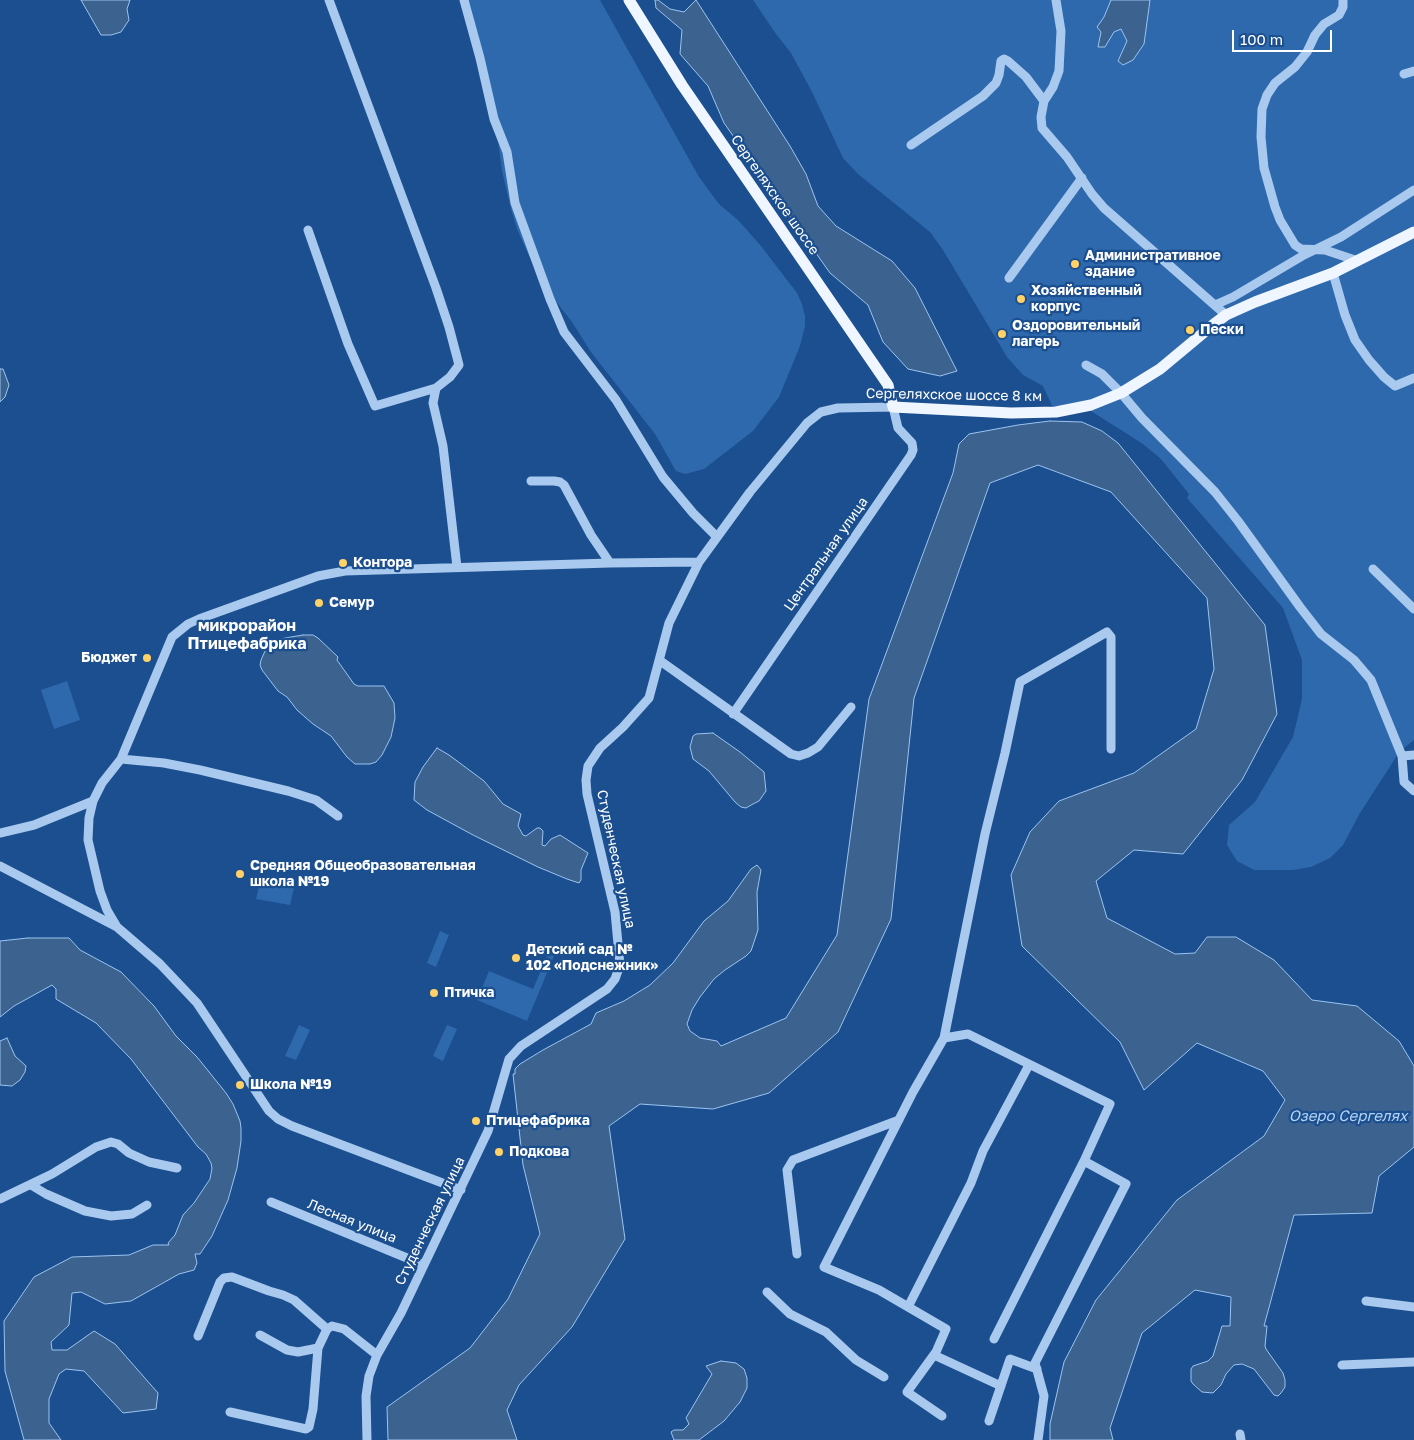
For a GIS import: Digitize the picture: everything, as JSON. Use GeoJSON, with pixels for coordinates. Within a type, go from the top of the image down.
{"type":"FeatureCollection","features":[{"type":"Feature","properties":{"kind":"main road","name":"Сергеляхское шоссе"},"geometry":{"type":"LineString","coordinates":[[630,0],[682,85],[888,385],[893,406]]}},
{"type":"Feature","properties":{"kind":"main road","name":"Сергеляхское шоссе 8 км"},"geometry":{"type":"LineString","coordinates":[[893,406],[1010,414],[1056,412],[1091,405],[1122,393],[1160,369],[1226,315],[1255,302],[1333,273],[1412,237]]}},
{"type":"Feature","properties":{"kind":"street"},"geometry":{"type":"LineString","coordinates":[[308,230],[348,344],[375,406],[436,388],[450,377],[459,365],[449,327],[329,0]]}},
{"type":"Feature","properties":{"kind":"street"},"geometry":{"type":"LineString","coordinates":[[464,0],[494,119],[507,152],[515,203],[550,300],[564,332],[616,400],[663,477],[693,513],[717,537]]}},
{"type":"Feature","properties":{"kind":"street"},"geometry":{"type":"LineString","coordinates":[[1056,0],[1061,31],[1059,71],[1054,87],[1044,101],[1040,117],[1042,128],[1104,208],[1226,315]]}},
{"type":"Feature","properties":{"kind":"street"},"geometry":{"type":"LineString","coordinates":[[1343,0],[1343,7],[1339,15],[1324,24],[1315,34],[1307,52],[1295,67],[1275,83],[1267,95],[1262,109],[1261,137],[1264,168],[1275,207],[1280,220],[1295,245],[1301,249],[1332,251],[1358,260]]}},
{"type":"Feature","properties":{"kind":"street"},"geometry":{"type":"LineString","coordinates":[[910,145],[983,96],[996,83],[1001,61],[1004,59],[1026,77],[1044,101]]}},
{"type":"Feature","properties":{"kind":"street"},"geometry":{"type":"LineString","coordinates":[[1404,74],[1414,71]]}},
{"type":"Feature","properties":{"kind":"street"},"geometry":{"type":"LineString","coordinates":[[1009,278],[1082,178]]}},
{"type":"Feature","properties":{"kind":"street"},"geometry":{"type":"LineString","coordinates":[[1214,305],[1341,236],[1414,190]]}},
{"type":"Feature","properties":{"kind":"street"},"geometry":{"type":"LineString","coordinates":[[1333,273],[1345,315],[1355,340],[1369,360],[1395,386],[1414,378]]}},
{"type":"Feature","properties":{"kind":"street"},"geometry":{"type":"LineString","coordinates":[[1086,365],[1102,374],[1122,393],[1142,418],[1215,492],[1238,520],[1321,634],[1354,660],[1371,680],[1402,756],[1404,782],[1414,791]]}},
{"type":"Feature","properties":{"kind":"street"},"geometry":{"type":"LineString","coordinates":[[436,388],[433,403],[442,446],[458,568]]}},
{"type":"Feature","properties":{"kind":"street","name":"Сергеляхское шоссе 8 км"},"geometry":{"type":"LineString","coordinates":[[699,562],[750,492],[807,423],[821,412],[838,408],[893,406]]}},
{"type":"Feature","properties":{"kind":"street","name":"Центральная улица"},"geometry":{"type":"LineString","coordinates":[[733,714],[911,455],[913,450],[912,442],[898,428],[893,406]]}},
{"type":"Feature","properties":{"kind":"street"},"geometry":{"type":"LineString","coordinates":[[531,481],[560,482],[564,486],[591,535],[610,563]]}},
{"type":"Feature","properties":{"kind":"street"},"geometry":{"type":"LineString","coordinates":[[117,927],[104,904],[91,858],[88,840],[93,801],[102,782],[121,759],[172,637],[188,624],[318,576],[345,571],[699,562]]}},
{"type":"Feature","properties":{"kind":"street","name":"Студенческая улица"},"geometry":{"type":"LineString","coordinates":[[367,1440],[366,1396],[368,1376],[376,1355],[401,1313],[488,1131],[509,1059],[521,1046],[606,989],[615,979],[620,965],[615,912],[603,858],[594,829],[586,780],[588,766],[600,748],[638,712],[649,698],[669,623],[699,562]]}},
{"type":"Feature","properties":{"kind":"street"},"geometry":{"type":"LineString","coordinates":[[1373,569],[1414,609]]}},
{"type":"Feature","properties":{"kind":"street"},"geometry":{"type":"LineString","coordinates":[[942,1416],[907,1392],[934,1355],[946,1329],[879,1290],[824,1267],[899,1120],[944,1038],[985,834],[1020,682],[1107,632],[1112,637],[1111,749]]}},
{"type":"Feature","properties":{"kind":"street"},"geometry":{"type":"LineString","coordinates":[[659,660],[791,754],[799,756],[818,747],[851,707]]}},
{"type":"Feature","properties":{"kind":"street"},"geometry":{"type":"LineString","coordinates":[[1402,756],[1414,754]]}},
{"type":"Feature","properties":{"kind":"street"},"geometry":{"type":"LineString","coordinates":[[121,759],[164,763],[288,791],[316,800],[338,816]]}},
{"type":"Feature","properties":{"kind":"street"},"geometry":{"type":"LineString","coordinates":[[0,833],[34,825],[93,801]]}},
{"type":"Feature","properties":{"kind":"street"},"geometry":{"type":"LineString","coordinates":[[0,866],[117,927],[160,964],[197,1003],[269,1111],[278,1119],[461,1190]]}},
{"type":"Feature","properties":{"kind":"street"},"geometry":{"type":"LineString","coordinates":[[944,1038],[968,1034],[1110,1104],[1084,1161],[994,1339]]}},
{"type":"Feature","properties":{"kind":"street"},"geometry":{"type":"LineString","coordinates":[[908,1307],[971,1183],[983,1151],[1029,1065]]}},
{"type":"Feature","properties":{"kind":"street"},"geometry":{"type":"LineString","coordinates":[[797,1254],[787,1170],[793,1160],[899,1120]]}},
{"type":"Feature","properties":{"kind":"street"},"geometry":{"type":"LineString","coordinates":[[0,1199],[31,1185],[96,1147],[110,1142],[118,1144],[129,1153],[149,1162],[177,1168]]}},
{"type":"Feature","properties":{"kind":"street"},"geometry":{"type":"LineString","coordinates":[[1038,1440],[1044,1396],[1036,1363],[1126,1184],[1084,1161]]}},
{"type":"Feature","properties":{"kind":"street"},"geometry":{"type":"LineString","coordinates":[[31,1185],[46,1194],[85,1211],[111,1216],[132,1214],[147,1205]]}},
{"type":"Feature","properties":{"kind":"street","name":"Лесная улица"},"geometry":{"type":"LineString","coordinates":[[271,1202],[424,1265]]}},
{"type":"Feature","properties":{"kind":"street"},"geometry":{"type":"LineString","coordinates":[[198,1336],[220,1282],[224,1278],[232,1276],[294,1300],[327,1329]]}},
{"type":"Feature","properties":{"kind":"street"},"geometry":{"type":"LineString","coordinates":[[766,1292],[790,1314],[826,1332],[856,1360],[884,1378]]}},
{"type":"Feature","properties":{"kind":"street"},"geometry":{"type":"LineString","coordinates":[[1366,1301],[1414,1307]]}},
{"type":"Feature","properties":{"kind":"street"},"geometry":{"type":"LineString","coordinates":[[230,1412],[306,1429],[309,1427],[313,1409],[318,1348],[327,1329],[332,1326],[344,1330],[376,1355]]}},
{"type":"Feature","properties":{"kind":"street"},"geometry":{"type":"LineString","coordinates":[[260,1334],[287,1350],[298,1352],[318,1348]]}},
{"type":"Feature","properties":{"kind":"street"},"geometry":{"type":"LineString","coordinates":[[934,1355],[1001,1386]]}},
{"type":"Feature","properties":{"kind":"street"},"geometry":{"type":"LineString","coordinates":[[989,1421],[1010,1359],[1037,1369]]}},
{"type":"Feature","properties":{"kind":"street"},"geometry":{"type":"LineString","coordinates":[[1342,1365],[1414,1362]]}},
{"type":"Feature","properties":{"kind":"shaded area"},"geometry":{"type":"Polygon","coordinates":[[[464,0],[600,0],[699,177],[719,204],[738,220],[761,246],[797,293],[805,316],[805,326],[800,346],[779,397],[753,431],[704,469],[685,474],[676,471],[655,434],[591,352],[572,322],[551,295],[529,256],[517,229],[511,209],[502,171],[497,133],[464,0]]]}},
{"type":"Feature","properties":{"kind":"shaded area"},"geometry":{"type":"Polygon","coordinates":[[[753,0],[1414,0],[1414,740],[1400,751],[1360,813],[1343,845],[1330,858],[1311,867],[1293,870],[1254,870],[1237,861],[1227,845],[1229,825],[1255,802],[1293,737],[1302,699],[1302,660],[1283,608],[1187,498],[1189,494],[1161,459],[1143,444],[1083,406],[1054,410],[1043,386],[1023,375],[1007,357],[943,250],[930,232],[858,174],[843,158],[812,92],[791,53],[753,0]]]}},
{"type":"Feature","properties":{"kind":"shaded area"},"geometry":{"type":"Polygon","coordinates":[[[67,681],[80,720],[54,729],[41,690],[67,681]]]}},
{"type":"Feature","properties":{"kind":"shaded area"},"geometry":{"type":"Polygon","coordinates":[[[260,882],[294,888],[290,905],[256,899],[260,882]]]}},
{"type":"Feature","properties":{"kind":"shaded area"},"geometry":{"type":"Polygon","coordinates":[[[440,931],[449,935],[436,967],[427,963],[440,931]]]}},
{"type":"Feature","properties":{"kind":"shaded area"},"geometry":{"type":"Polygon","coordinates":[[[548,954],[554,956],[527,1021],[477,1000],[489,971],[533,989],[548,954]]]}},
{"type":"Feature","properties":{"kind":"shaded area"},"geometry":{"type":"Polygon","coordinates":[[[299,1025],[310,1030],[296,1060],[285,1056],[299,1025]]]}},
{"type":"Feature","properties":{"kind":"shaded area"},"geometry":{"type":"Polygon","coordinates":[[[447,1025],[457,1029],[443,1061],[433,1056],[447,1025]]]}},
{"type":"Feature","properties":{"kind":"water"},"geometry":{"type":"Polygon","coordinates":[[[81,0],[130,0],[127,9],[129,20],[121,32],[101,35],[81,0]]]}},
{"type":"Feature","properties":{"kind":"water"},"geometry":{"type":"Polygon","coordinates":[[[655,0],[658,0],[670,9],[684,12],[696,0],[790,146],[806,174],[818,206],[836,226],[892,261],[915,288],[957,371],[940,376],[908,369],[883,342],[868,305],[830,273],[724,123],[708,86],[680,54],[682,30],[656,8],[655,0]]]}},
{"type":"Feature","properties":{"kind":"water"},"geometry":{"type":"Polygon","coordinates":[[[1111,0],[1150,0],[1144,44],[1133,60],[1123,65],[1118,61],[1127,41],[1121,29],[1114,32],[1105,47],[1098,47],[1101,32],[1097,27],[1104,17],[1111,0]]]}},
{"type":"Feature","properties":{"kind":"water"},"geometry":{"type":"Polygon","coordinates":[[[0,369],[3,369],[9,385],[5,397],[0,402],[0,369]]]}},
{"type":"Feature","properties":{"kind":"water","name":"Озеро Сергелях"},"geometry":{"type":"Polygon","coordinates":[[[1050,421],[1082,422],[1102,431],[1118,443],[1265,625],[1277,714],[1242,780],[1183,854],[1134,850],[1096,881],[1107,918],[1175,954],[1195,953],[1207,937],[1236,937],[1274,960],[1312,1000],[1357,1006],[1399,1041],[1414,1066],[1414,1147],[1379,1176],[1372,1213],[1294,1215],[1264,1326],[1267,1326],[1266,1349],[1283,1373],[1285,1387],[1278,1396],[1274,1395],[1254,1369],[1242,1364],[1234,1365],[1226,1374],[1221,1385],[1213,1393],[1202,1392],[1193,1384],[1191,1381],[1191,1369],[1193,1366],[1208,1361],[1213,1356],[1222,1326],[1230,1326],[1231,1297],[1195,1290],[1142,1333],[1110,1428],[1113,1440],[1050,1440],[1050,1424],[1064,1362],[1096,1300],[1177,1200],[1264,1136],[1285,1100],[1263,1071],[1197,1043],[1144,1090],[1120,1042],[1022,946],[1011,875],[1030,832],[1059,801],[1134,773],[1196,729],[1214,669],[1207,598],[1111,492],[1038,465],[990,483],[914,698],[891,919],[838,1032],[769,1093],[713,1109],[640,1104],[609,1126],[625,1239],[572,1327],[519,1385],[507,1410],[517,1440],[388,1440],[387,1407],[470,1348],[508,1299],[540,1234],[523,1165],[513,1074],[515,1074],[515,1069],[543,1050],[591,1024],[596,1013],[624,1001],[650,985],[673,963],[704,921],[728,901],[751,869],[757,865],[761,870],[757,892],[758,930],[751,951],[714,979],[692,1010],[687,1024],[690,1031],[700,1038],[717,1041],[721,1046],[786,1018],[837,935],[869,699],[953,473],[959,444],[969,434],[1050,421]]]}},
{"type":"Feature","properties":{"kind":"water"},"geometry":{"type":"Polygon","coordinates":[[[303,635],[313,635],[318,638],[338,657],[337,660],[354,684],[358,686],[384,686],[394,703],[395,718],[391,737],[382,755],[376,762],[355,764],[347,757],[331,736],[313,724],[297,710],[287,697],[278,691],[262,670],[261,660],[271,643],[303,635]]]}},
{"type":"Feature","properties":{"kind":"water"},"geometry":{"type":"Polygon","coordinates":[[[713,733],[764,772],[766,791],[759,801],[746,808],[741,807],[709,771],[693,759],[690,747],[693,736],[696,734],[713,733]]]}},
{"type":"Feature","properties":{"kind":"water"},"geometry":{"type":"Polygon","coordinates":[[[437,748],[484,781],[503,804],[521,814],[518,826],[523,835],[526,836],[540,828],[543,831],[542,845],[545,846],[551,839],[560,835],[588,853],[581,870],[581,880],[579,883],[538,867],[473,835],[427,810],[414,800],[415,782],[437,748]]]}},
{"type":"Feature","properties":{"kind":"water"},"geometry":{"type":"Polygon","coordinates":[[[28,938],[69,938],[80,950],[121,972],[154,1006],[176,1036],[197,1057],[226,1093],[233,1104],[241,1128],[237,1168],[228,1200],[212,1236],[200,1254],[195,1254],[197,1263],[194,1270],[179,1274],[131,1301],[105,1304],[81,1292],[72,1293],[69,1325],[51,1342],[52,1350],[67,1350],[94,1331],[115,1344],[158,1393],[156,1409],[123,1413],[84,1371],[66,1369],[59,1374],[49,1399],[49,1423],[61,1440],[24,1440],[5,1371],[4,1321],[34,1277],[72,1257],[129,1255],[153,1245],[169,1245],[168,1243],[175,1235],[183,1215],[194,1203],[210,1179],[212,1168],[206,1154],[198,1147],[131,1059],[96,1023],[56,999],[56,989],[52,985],[14,1006],[0,1017],[0,941],[28,938]]]}},
{"type":"Feature","properties":{"kind":"water"},"geometry":{"type":"Polygon","coordinates":[[[7,1038],[15,1056],[26,1066],[20,1080],[12,1086],[0,1085],[0,1041],[7,1038]]]}},
{"type":"Feature","properties":{"kind":"water"},"geometry":{"type":"Polygon","coordinates":[[[721,1361],[736,1363],[744,1369],[747,1378],[747,1388],[740,1402],[724,1421],[699,1440],[674,1440],[671,1432],[683,1430],[689,1424],[686,1418],[712,1374],[706,1366],[721,1361]]]}},
{"type":"Feature","properties":{"kind":"place","name":"Административное здание"},"geometry":{"type":"Point","coordinates":[1075,264]}},
{"type":"Feature","properties":{"kind":"place","name":"Хозяйственный корпус"},"geometry":{"type":"Point","coordinates":[1021,299]}},
{"type":"Feature","properties":{"kind":"place","name":"Пески"},"geometry":{"type":"Point","coordinates":[1190,330]}},
{"type":"Feature","properties":{"kind":"place","name":"Оздоровительный лагерь"},"geometry":{"type":"Point","coordinates":[1002,334]}},
{"type":"Feature","properties":{"kind":"place","name":"Контора"},"geometry":{"type":"Point","coordinates":[343,563]}},
{"type":"Feature","properties":{"kind":"place","name":"Семур"},"geometry":{"type":"Point","coordinates":[319,603]}},
{"type":"Feature","properties":{"kind":"place","name":"Бюджет"},"geometry":{"type":"Point","coordinates":[147,658]}},
{"type":"Feature","properties":{"kind":"place","name":"Средняя Общеобразовательная школа №19"},"geometry":{"type":"Point","coordinates":[240,874]}},
{"type":"Feature","properties":{"kind":"place","name":"Детский сад № 102 «Подснежник»"},"geometry":{"type":"Point","coordinates":[516,958]}},
{"type":"Feature","properties":{"kind":"place","name":"Птичка"},"geometry":{"type":"Point","coordinates":[434,993]}},
{"type":"Feature","properties":{"kind":"place","name":"Школа №19"},"geometry":{"type":"Point","coordinates":[240,1085]}},
{"type":"Feature","properties":{"kind":"place","name":"Птицефабрика"},"geometry":{"type":"Point","coordinates":[476,1121]}},
{"type":"Feature","properties":{"kind":"place","name":"Подкова"},"geometry":{"type":"Point","coordinates":[499,1152]}},
{"type":"Feature","properties":{"kind":"district","name":"микрорайон Птицефабрика"},"geometry":{"type":"Point","coordinates":[247,635]}}]}
